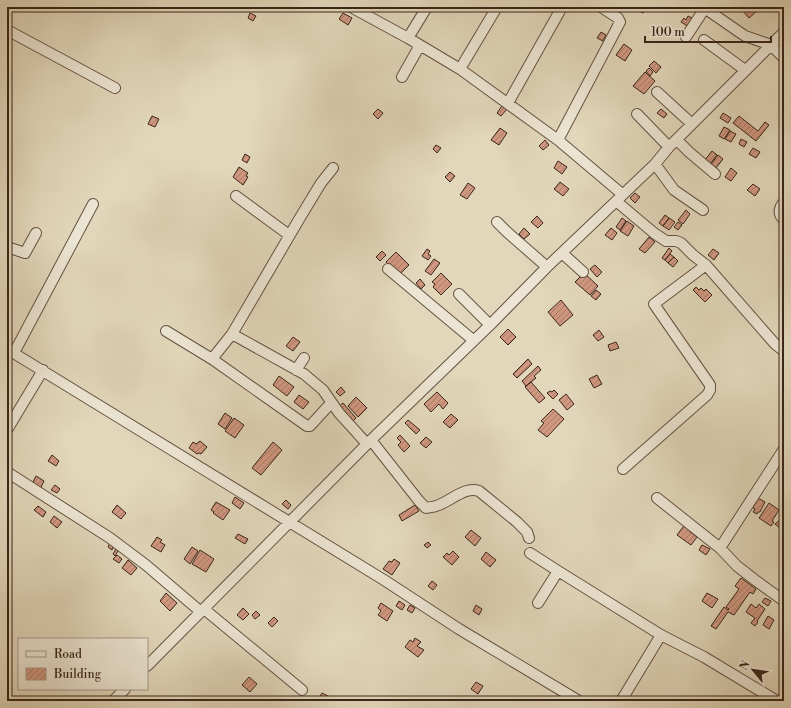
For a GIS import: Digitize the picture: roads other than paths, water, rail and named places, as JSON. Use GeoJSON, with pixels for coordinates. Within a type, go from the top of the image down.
{"type":"FeatureCollection","features":[{"type":"Feature","properties":{"kind":"street"},"geometry":{"type":"LineString","coordinates":[[352,7],[460,69],[558,140],[619,197],[654,233],[666,241],[676,241],[681,243],[706,265],[775,344],[784,350]]}},
{"type":"Feature","properties":{"kind":"street"},"geometry":{"type":"LineString","coordinates":[[408,38],[427,7]]}},
{"type":"Feature","properties":{"kind":"street"},"geometry":{"type":"LineString","coordinates":[[460,69],[497,7]]}},
{"type":"Feature","properties":{"kind":"street"},"geometry":{"type":"LineString","coordinates":[[508,103],[562,7]]}},
{"type":"Feature","properties":{"kind":"street"},"geometry":{"type":"LineString","coordinates":[[558,140],[620,22],[618,18],[601,7]]}},
{"type":"Feature","properties":{"kind":"street"},"geometry":{"type":"LineString","coordinates":[[686,37],[704,8],[746,36],[770,45],[784,58]]}},
{"type":"Feature","properties":{"kind":"street"},"geometry":{"type":"LineString","coordinates":[[7,30],[116,88]]}},
{"type":"Feature","properties":{"kind":"street"},"geometry":{"type":"LineString","coordinates":[[148,665],[369,442],[619,197],[655,164],[669,147],[784,32]]}},
{"type":"Feature","properties":{"kind":"street"},"geometry":{"type":"LineString","coordinates":[[704,40],[745,70]]}},
{"type":"Feature","properties":{"kind":"street"},"geometry":{"type":"LineString","coordinates":[[402,77],[420,45]]}},
{"type":"Feature","properties":{"kind":"street"},"geometry":{"type":"LineString","coordinates":[[657,92],[692,124]]}},
{"type":"Feature","properties":{"kind":"street"},"geometry":{"type":"LineString","coordinates":[[637,114],[669,147]]}},
{"type":"Feature","properties":{"kind":"street"},"geometry":{"type":"LineString","coordinates":[[677,140],[715,174]]}},
{"type":"Feature","properties":{"kind":"street"},"geometry":{"type":"LineString","coordinates":[[655,164],[674,190],[703,210]]}},
{"type":"Feature","properties":{"kind":"street"},"geometry":{"type":"LineString","coordinates":[[212,359],[232,334],[289,235],[333,168]]}},
{"type":"Feature","properties":{"kind":"street"},"geometry":{"type":"LineString","coordinates":[[236,196],[289,235]]}},
{"type":"Feature","properties":{"kind":"street"},"geometry":{"type":"LineString","coordinates":[[784,202],[779,210],[779,214],[784,220]]}},
{"type":"Feature","properties":{"kind":"street"},"geometry":{"type":"LineString","coordinates":[[93,204],[11,351],[108,412],[384,580],[459,629],[579,701]]}},
{"type":"Feature","properties":{"kind":"street"},"geometry":{"type":"LineString","coordinates":[[497,222],[547,267]]}},
{"type":"Feature","properties":{"kind":"street"},"geometry":{"type":"LineString","coordinates":[[7,247],[25,253],[36,233]]}},
{"type":"Feature","properties":{"kind":"street"},"geometry":{"type":"LineString","coordinates":[[562,253],[583,272]]}},
{"type":"Feature","properties":{"kind":"street"},"geometry":{"type":"LineString","coordinates":[[623,468],[707,395],[710,390],[710,385],[654,304],[706,265]]}},
{"type":"Feature","properties":{"kind":"street"},"geometry":{"type":"LineString","coordinates":[[388,269],[473,340]]}},
{"type":"Feature","properties":{"kind":"street"},"geometry":{"type":"LineString","coordinates":[[460,294],[490,325]]}},
{"type":"Feature","properties":{"kind":"street"},"geometry":{"type":"LineString","coordinates":[[166,331],[212,359],[307,426],[310,426],[331,403]]}},
{"type":"Feature","properties":{"kind":"street"},"geometry":{"type":"LineString","coordinates":[[232,334],[304,374],[323,390],[331,403],[369,442],[426,508],[436,506],[465,492],[474,490],[479,491],[527,532],[529,538]]}},
{"type":"Feature","properties":{"kind":"street"},"geometry":{"type":"LineString","coordinates":[[296,370],[304,358]]}},
{"type":"Feature","properties":{"kind":"street"},"geometry":{"type":"LineString","coordinates":[[7,430],[43,370]]}},
{"type":"Feature","properties":{"kind":"street"},"geometry":{"type":"LineString","coordinates":[[720,548],[784,449]]}},
{"type":"Feature","properties":{"kind":"street"},"geometry":{"type":"LineString","coordinates":[[7,472],[110,538],[302,690]]}},
{"type":"Feature","properties":{"kind":"street"},"geometry":{"type":"LineString","coordinates":[[657,498],[720,548],[749,576],[784,601]]}},
{"type":"Feature","properties":{"kind":"street"},"geometry":{"type":"LineString","coordinates":[[530,553],[661,635],[704,657],[777,701]]}},
{"type":"Feature","properties":{"kind":"street"},"geometry":{"type":"LineString","coordinates":[[538,603],[558,571]]}},
{"type":"Feature","properties":{"kind":"street"},"geometry":{"type":"LineString","coordinates":[[621,701],[661,635]]}},
{"type":"Feature","properties":{"kind":"street"},"geometry":{"type":"LineString","coordinates":[[113,701],[123,690]]}}]}
